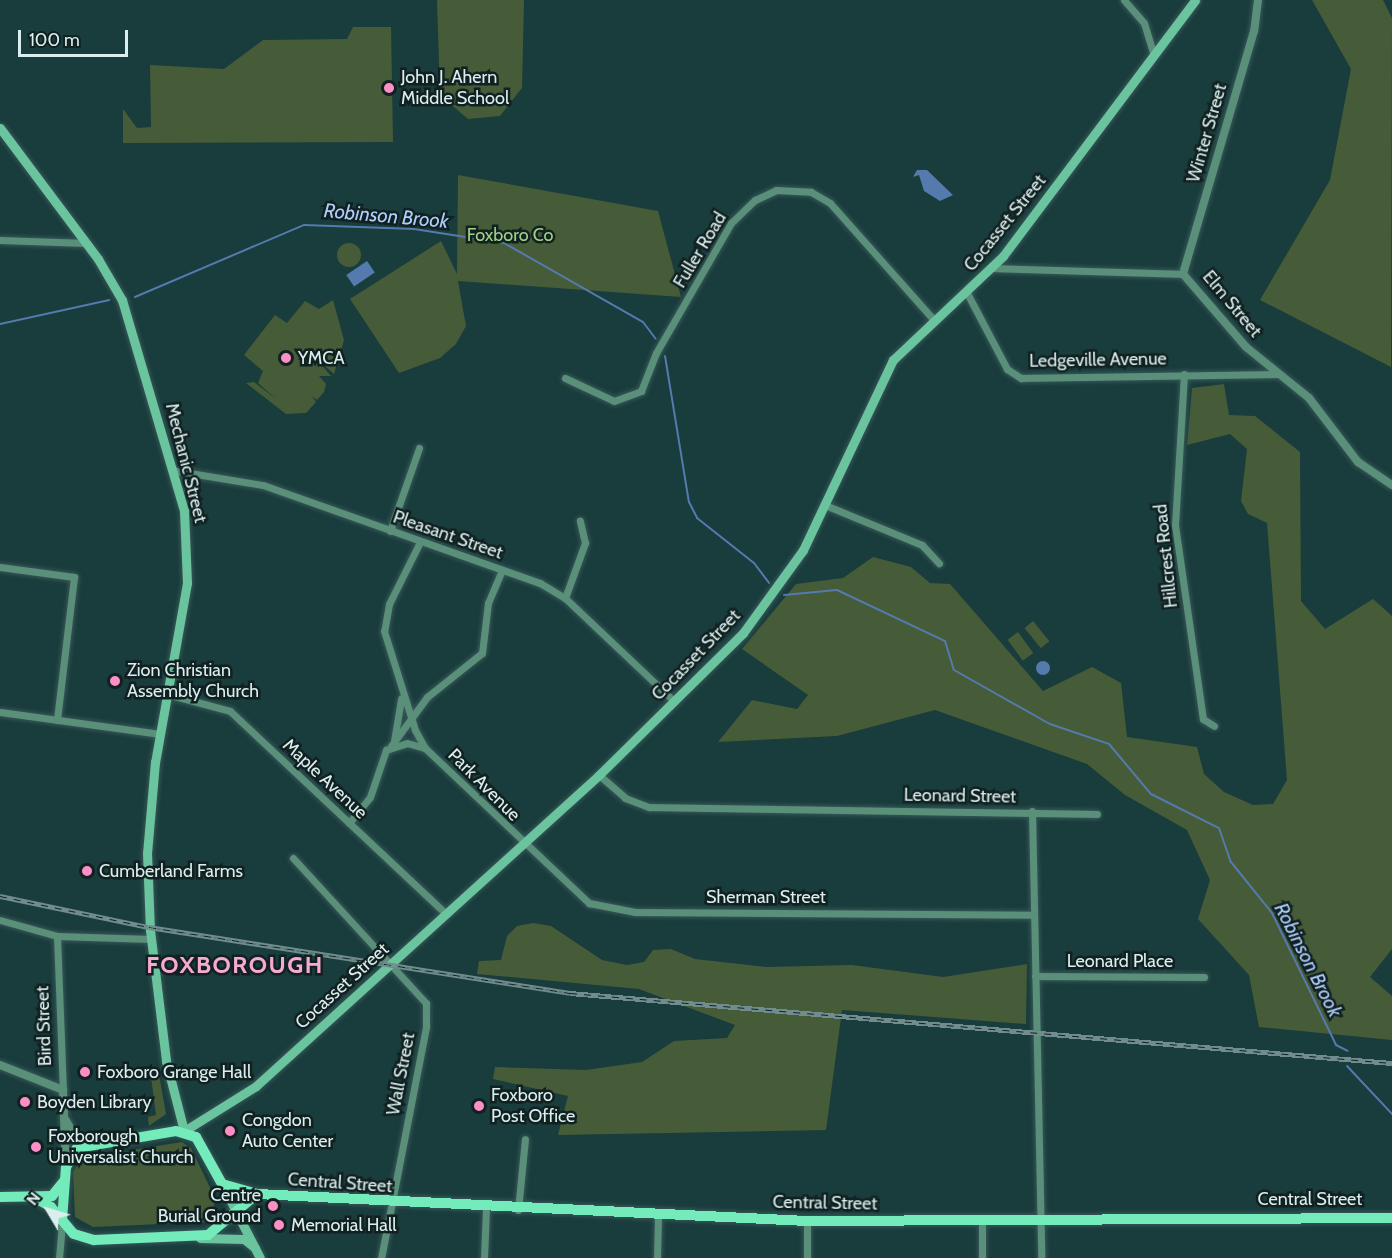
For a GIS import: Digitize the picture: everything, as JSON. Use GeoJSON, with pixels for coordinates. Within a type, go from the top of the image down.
{"type":"FeatureCollection","features":[{"type":"Feature","properties":{"kind":"main road","name":"Cocasset Street"},"geometry":{"type":"LineString","coordinates":[[35,1198],[57,1193],[76,1148],[93,1142],[184,1131],[248,1092],[599,775],[675,702],[774,594],[825,505],[883,374],[934,320],[993,268],[1195,0]]}},
{"type":"Feature","properties":{"kind":"main road","name":"Mechanic Street"},"geometry":{"type":"LineString","coordinates":[[0,128],[87,243],[129,314],[184,511],[189,568],[160,734],[147,853],[151,939],[167,1067],[184,1131]]}},
{"type":"Feature","properties":{"kind":"main road"},"geometry":{"type":"LineString","coordinates":[[184,1131],[200,1142],[237,1208],[259,1255]]}},
{"type":"Feature","properties":{"kind":"main road"},"geometry":{"type":"LineString","coordinates":[[62,1220],[66,1172]]}},
{"type":"Feature","properties":{"kind":"main road","name":"Central Street"},"geometry":{"type":"LineString","coordinates":[[222,1184],[257,1194],[518,1210],[807,1221],[1392,1218]]}},
{"type":"Feature","properties":{"kind":"main road"},"geometry":{"type":"LineString","coordinates":[[198,1238],[217,1231],[237,1208],[257,1194]]}},
{"type":"Feature","properties":{"kind":"main road"},"geometry":{"type":"LineString","coordinates":[[0,1197],[35,1198],[88,1239],[244,1239],[259,1255]]}},
{"type":"Feature","properties":{"kind":"street"},"geometry":{"type":"LineString","coordinates":[[1124,0],[1144,23],[1154,56]]}},
{"type":"Feature","properties":{"kind":"street","name":"Winter Street"},"geometry":{"type":"LineString","coordinates":[[1183,274],[1254,31],[1258,0]]}},
{"type":"Feature","properties":{"kind":"street","name":"Fuller Road"},"geometry":{"type":"LineString","coordinates":[[565,378],[614,401],[641,391],[656,353],[731,224],[755,200],[776,190],[812,192],[830,203],[934,320]]}},
{"type":"Feature","properties":{"kind":"street"},"geometry":{"type":"LineString","coordinates":[[0,240],[87,243]]}},
{"type":"Feature","properties":{"kind":"street","name":"Elm Street"},"geometry":{"type":"LineString","coordinates":[[993,268],[1183,274],[1237,338],[1277,374],[1309,398],[1358,462],[1392,485]]}},
{"type":"Feature","properties":{"kind":"street","name":"Ledgeville Avenue"},"geometry":{"type":"LineString","coordinates":[[967,293],[1007,369],[1021,378],[1277,374]]}},
{"type":"Feature","properties":{"kind":"street","name":"Hillcrest Road"},"geometry":{"type":"LineString","coordinates":[[1184,374],[1175,525],[1203,719],[1214,726]]}},
{"type":"Feature","properties":{"kind":"street"},"geometry":{"type":"LineString","coordinates":[[390,531],[419,448]]}},
{"type":"Feature","properties":{"kind":"street","name":"Pleasant Street"},"geometry":{"type":"LineString","coordinates":[[172,470],[246,480],[502,570],[565,598],[675,702]]}},
{"type":"Feature","properties":{"kind":"street"},"geometry":{"type":"LineString","coordinates":[[825,505],[922,545],[939,563]]}},
{"type":"Feature","properties":{"kind":"street"},"geometry":{"type":"LineString","coordinates":[[565,598],[585,543],[580,521]]}},
{"type":"Feature","properties":{"kind":"street","name":"Park Avenue"},"geometry":{"type":"LineString","coordinates":[[420,542],[386,613],[387,649],[402,695],[425,748],[523,844]]}},
{"type":"Feature","properties":{"kind":"street"},"geometry":{"type":"LineString","coordinates":[[0,567],[74,578],[57,720]]}},
{"type":"Feature","properties":{"kind":"street"},"geometry":{"type":"LineString","coordinates":[[349,823],[370,797],[381,755],[412,721],[427,697],[482,653],[488,603],[502,570]]}},
{"type":"Feature","properties":{"kind":"street","name":"Maple Avenue"},"geometry":{"type":"LineString","coordinates":[[167,694],[230,711],[446,914]]}},
{"type":"Feature","properties":{"kind":"street"},"geometry":{"type":"LineString","coordinates":[[391,746],[402,695]]}},
{"type":"Feature","properties":{"kind":"street"},"geometry":{"type":"LineString","coordinates":[[0,712],[160,734]]}},
{"type":"Feature","properties":{"kind":"street","name":"Park Avenue"},"geometry":{"type":"LineString","coordinates":[[391,746],[425,748]]}},
{"type":"Feature","properties":{"kind":"street","name":"Leonard Street"},"geometry":{"type":"LineString","coordinates":[[599,775],[642,806],[1032,812],[1041,1258]]}},
{"type":"Feature","properties":{"kind":"street"},"geometry":{"type":"LineString","coordinates":[[1032,812],[1097,814]]}},
{"type":"Feature","properties":{"kind":"street","name":"Sherman Street"},"geometry":{"type":"LineString","coordinates":[[523,844],[589,903],[607,909],[1034,915]]}},
{"type":"Feature","properties":{"kind":"street","name":"Wall Street"},"geometry":{"type":"LineString","coordinates":[[293,858],[426,1003],[427,1015],[381,1258]]}},
{"type":"Feature","properties":{"kind":"street"},"geometry":{"type":"LineString","coordinates":[[0,920],[57,936],[151,939]]}},
{"type":"Feature","properties":{"kind":"street","name":"Bird Street"},"geometry":{"type":"LineString","coordinates":[[57,936],[66,1172]]}},
{"type":"Feature","properties":{"kind":"street","name":"Leonard Place"},"geometry":{"type":"LineString","coordinates":[[1035,976],[1204,977]]}},
{"type":"Feature","properties":{"kind":"street"},"geometry":{"type":"LineString","coordinates":[[0,1065],[63,1090]]}},
{"type":"Feature","properties":{"kind":"street"},"geometry":{"type":"LineString","coordinates":[[64,1116],[72,1134],[93,1142]]}},
{"type":"Feature","properties":{"kind":"street"},"geometry":{"type":"LineString","coordinates":[[518,1210],[525,1139]]}},
{"type":"Feature","properties":{"kind":"street"},"geometry":{"type":"LineString","coordinates":[[484,1258],[486,1208]]}},
{"type":"Feature","properties":{"kind":"street"},"geometry":{"type":"LineString","coordinates":[[657,1258],[658,1216]]}},
{"type":"Feature","properties":{"kind":"street"},"geometry":{"type":"LineString","coordinates":[[59,1258],[62,1220]]}},
{"type":"Feature","properties":{"kind":"street"},"geometry":{"type":"LineString","coordinates":[[982,1220],[982,1258]]}},
{"type":"Feature","properties":{"kind":"street"},"geometry":{"type":"LineString","coordinates":[[807,1221],[807,1258]]}},
{"type":"Feature","properties":{"kind":"green space"},"geometry":{"type":"Polygon","coordinates":[[[437,0],[524,0],[522,88],[500,116],[468,119],[440,95],[437,0]]]}},
{"type":"Feature","properties":{"kind":"green space"},"geometry":{"type":"Polygon","coordinates":[[[1312,0],[1383,0],[1392,18],[1391,367],[1260,300],[1330,180],[1351,69],[1312,0]]]}},
{"type":"Feature","properties":{"kind":"green space"},"geometry":{"type":"Polygon","coordinates":[[[353,27],[391,27],[393,142],[123,143],[123,109],[137,128],[151,127],[150,65],[224,69],[263,40],[347,39],[353,27]]]}},
{"type":"Feature","properties":{"kind":"green space","name":"Foxboro Co"},"geometry":{"type":"Polygon","coordinates":[[[458,175],[658,211],[681,297],[458,281],[466,326],[456,344],[440,358],[399,373],[350,299],[441,241],[457,274],[458,175]]]}},
{"type":"Feature","properties":{"kind":"green space"},"geometry":{"type":"Polygon","coordinates":[[[349,243],[354,244],[360,250],[360,260],[354,266],[349,267],[344,266],[338,260],[337,255],[338,250],[344,244],[349,243]]]}},
{"type":"Feature","properties":{"kind":"green space","name":"YMCA"},"geometry":{"type":"Polygon","coordinates":[[[333,300],[344,340],[334,374],[326,367],[328,356],[325,365],[319,362],[331,376],[319,376],[326,384],[324,392],[317,400],[312,396],[316,402],[306,413],[286,414],[246,383],[254,382],[276,399],[258,383],[263,371],[244,355],[275,315],[287,323],[305,301],[319,309],[333,300]]]}},
{"type":"Feature","properties":{"kind":"green space"},"geometry":{"type":"Polygon","coordinates":[[[1224,384],[1229,415],[1255,416],[1300,452],[1301,601],[1325,629],[1373,599],[1392,616],[1392,949],[1370,977],[1392,996],[1392,1040],[1259,1027],[1249,975],[1198,919],[1210,880],[1187,830],[1125,795],[1087,764],[935,710],[837,736],[718,742],[752,700],[797,709],[808,695],[742,649],[796,584],[843,578],[873,557],[911,567],[930,583],[950,584],[1043,691],[1092,667],[1121,683],[1127,737],[1197,747],[1204,774],[1224,792],[1253,805],[1273,804],[1287,780],[1267,523],[1248,514],[1241,501],[1247,449],[1230,434],[1187,445],[1192,388],[1224,384]]]}},
{"type":"Feature","properties":{"kind":"green space"},"geometry":{"type":"Polygon","coordinates":[[[1033,621],[1049,641],[1041,648],[1024,628],[1033,621]]]}},
{"type":"Feature","properties":{"kind":"green space"},"geometry":{"type":"Polygon","coordinates":[[[1018,632],[1033,653],[1023,661],[1007,640],[1018,632]]]}},
{"type":"Feature","properties":{"kind":"green space"},"geometry":{"type":"Polygon","coordinates":[[[533,923],[551,926],[602,960],[627,965],[644,962],[653,950],[671,949],[695,959],[766,967],[852,965],[943,977],[1027,964],[1026,1024],[842,1010],[826,1130],[558,1135],[568,1096],[493,1079],[495,1067],[586,1070],[642,1062],[674,1041],[727,1038],[735,1025],[639,989],[477,974],[479,961],[501,960],[507,936],[517,926],[533,923]]]}},
{"type":"Feature","properties":{"kind":"green space"},"geometry":{"type":"Polygon","coordinates":[[[159,1074],[166,1114],[149,1126],[148,1117],[156,1115],[151,1077],[159,1074]]]}},
{"type":"Feature","properties":{"kind":"green space"},"geometry":{"type":"Polygon","coordinates":[[[182,1142],[191,1148],[216,1200],[207,1222],[93,1227],[75,1217],[73,1172],[82,1158],[182,1142]]]}},
{"type":"Feature","properties":{"kind":"water"},"geometry":{"type":"Polygon","coordinates":[[[917,170],[927,170],[953,195],[940,201],[924,191],[919,175],[913,177],[917,170]]]}},
{"type":"Feature","properties":{"kind":"water"},"geometry":{"type":"Polygon","coordinates":[[[367,261],[375,273],[354,287],[346,275],[367,261]]]}},
{"type":"Feature","properties":{"kind":"water"},"geometry":{"type":"Polygon","coordinates":[[[1043,661],[1048,663],[1050,668],[1048,673],[1043,675],[1038,673],[1036,668],[1038,663],[1043,661]]]}},
{"type":"Feature","properties":{"kind":"waterway","name":"Robinson Brook"},"geometry":{"type":"LineString","coordinates":[[135,297],[304,225],[414,229],[504,243],[643,322],[656,339]]}},
{"type":"Feature","properties":{"kind":"waterway","name":"Robinson Brook"},"geometry":{"type":"LineString","coordinates":[[0,324],[109,300]]}},
{"type":"Feature","properties":{"kind":"waterway","name":"Robinson Brook"},"geometry":{"type":"LineString","coordinates":[[665,356],[689,502],[697,518],[754,563],[769,583]]}},
{"type":"Feature","properties":{"kind":"waterway","name":"Robinson Brook"},"geometry":{"type":"LineString","coordinates":[[784,595],[837,590],[945,641],[954,670],[1050,724],[1109,744],[1151,794],[1219,828],[1231,862],[1272,913],[1336,1045],[1348,1051]]}},
{"type":"Feature","properties":{"kind":"waterway","name":"Robinson Brook"},"geometry":{"type":"LineString","coordinates":[[1347,1066],[1392,1114]]}},
{"type":"Feature","properties":{"kind":"railway"},"geometry":{"type":"LineString","coordinates":[[0,896],[149,927],[570,993],[1392,1063]]}},
{"type":"Feature","properties":{"kind":"place","name":"John J. Ahern Middle School"},"geometry":{"type":"Point","coordinates":[389,88]}},
{"type":"Feature","properties":{"kind":"place","name":"YMCA"},"geometry":{"type":"Point","coordinates":[286,358]}},
{"type":"Feature","properties":{"kind":"place","name":"Zion Christian Assembly Church"},"geometry":{"type":"Point","coordinates":[115,681]}},
{"type":"Feature","properties":{"kind":"place","name":"Cumberland Farms"},"geometry":{"type":"Point","coordinates":[87,871]}},
{"type":"Feature","properties":{"kind":"place","name":"Foxboro Grange Hall"},"geometry":{"type":"Point","coordinates":[85,1072]}},
{"type":"Feature","properties":{"kind":"place","name":"Boyden Library"},"geometry":{"type":"Point","coordinates":[25,1102]}},
{"type":"Feature","properties":{"kind":"place","name":"Foxboro Post Office"},"geometry":{"type":"Point","coordinates":[479,1106]}},
{"type":"Feature","properties":{"kind":"place","name":"Congdon Auto Center"},"geometry":{"type":"Point","coordinates":[230,1131]}},
{"type":"Feature","properties":{"kind":"place","name":"Foxborough Universalist Church"},"geometry":{"type":"Point","coordinates":[36,1147]}},
{"type":"Feature","properties":{"kind":"place","name":"Centre Burial Ground"},"geometry":{"type":"Point","coordinates":[273,1206]}},
{"type":"Feature","properties":{"kind":"place","name":"Memorial Hall"},"geometry":{"type":"Point","coordinates":[279,1225]}},
{"type":"Feature","properties":{"kind":"district","name":"FOXBOROUGH"},"geometry":{"type":"Point","coordinates":[235,965]}}]}
